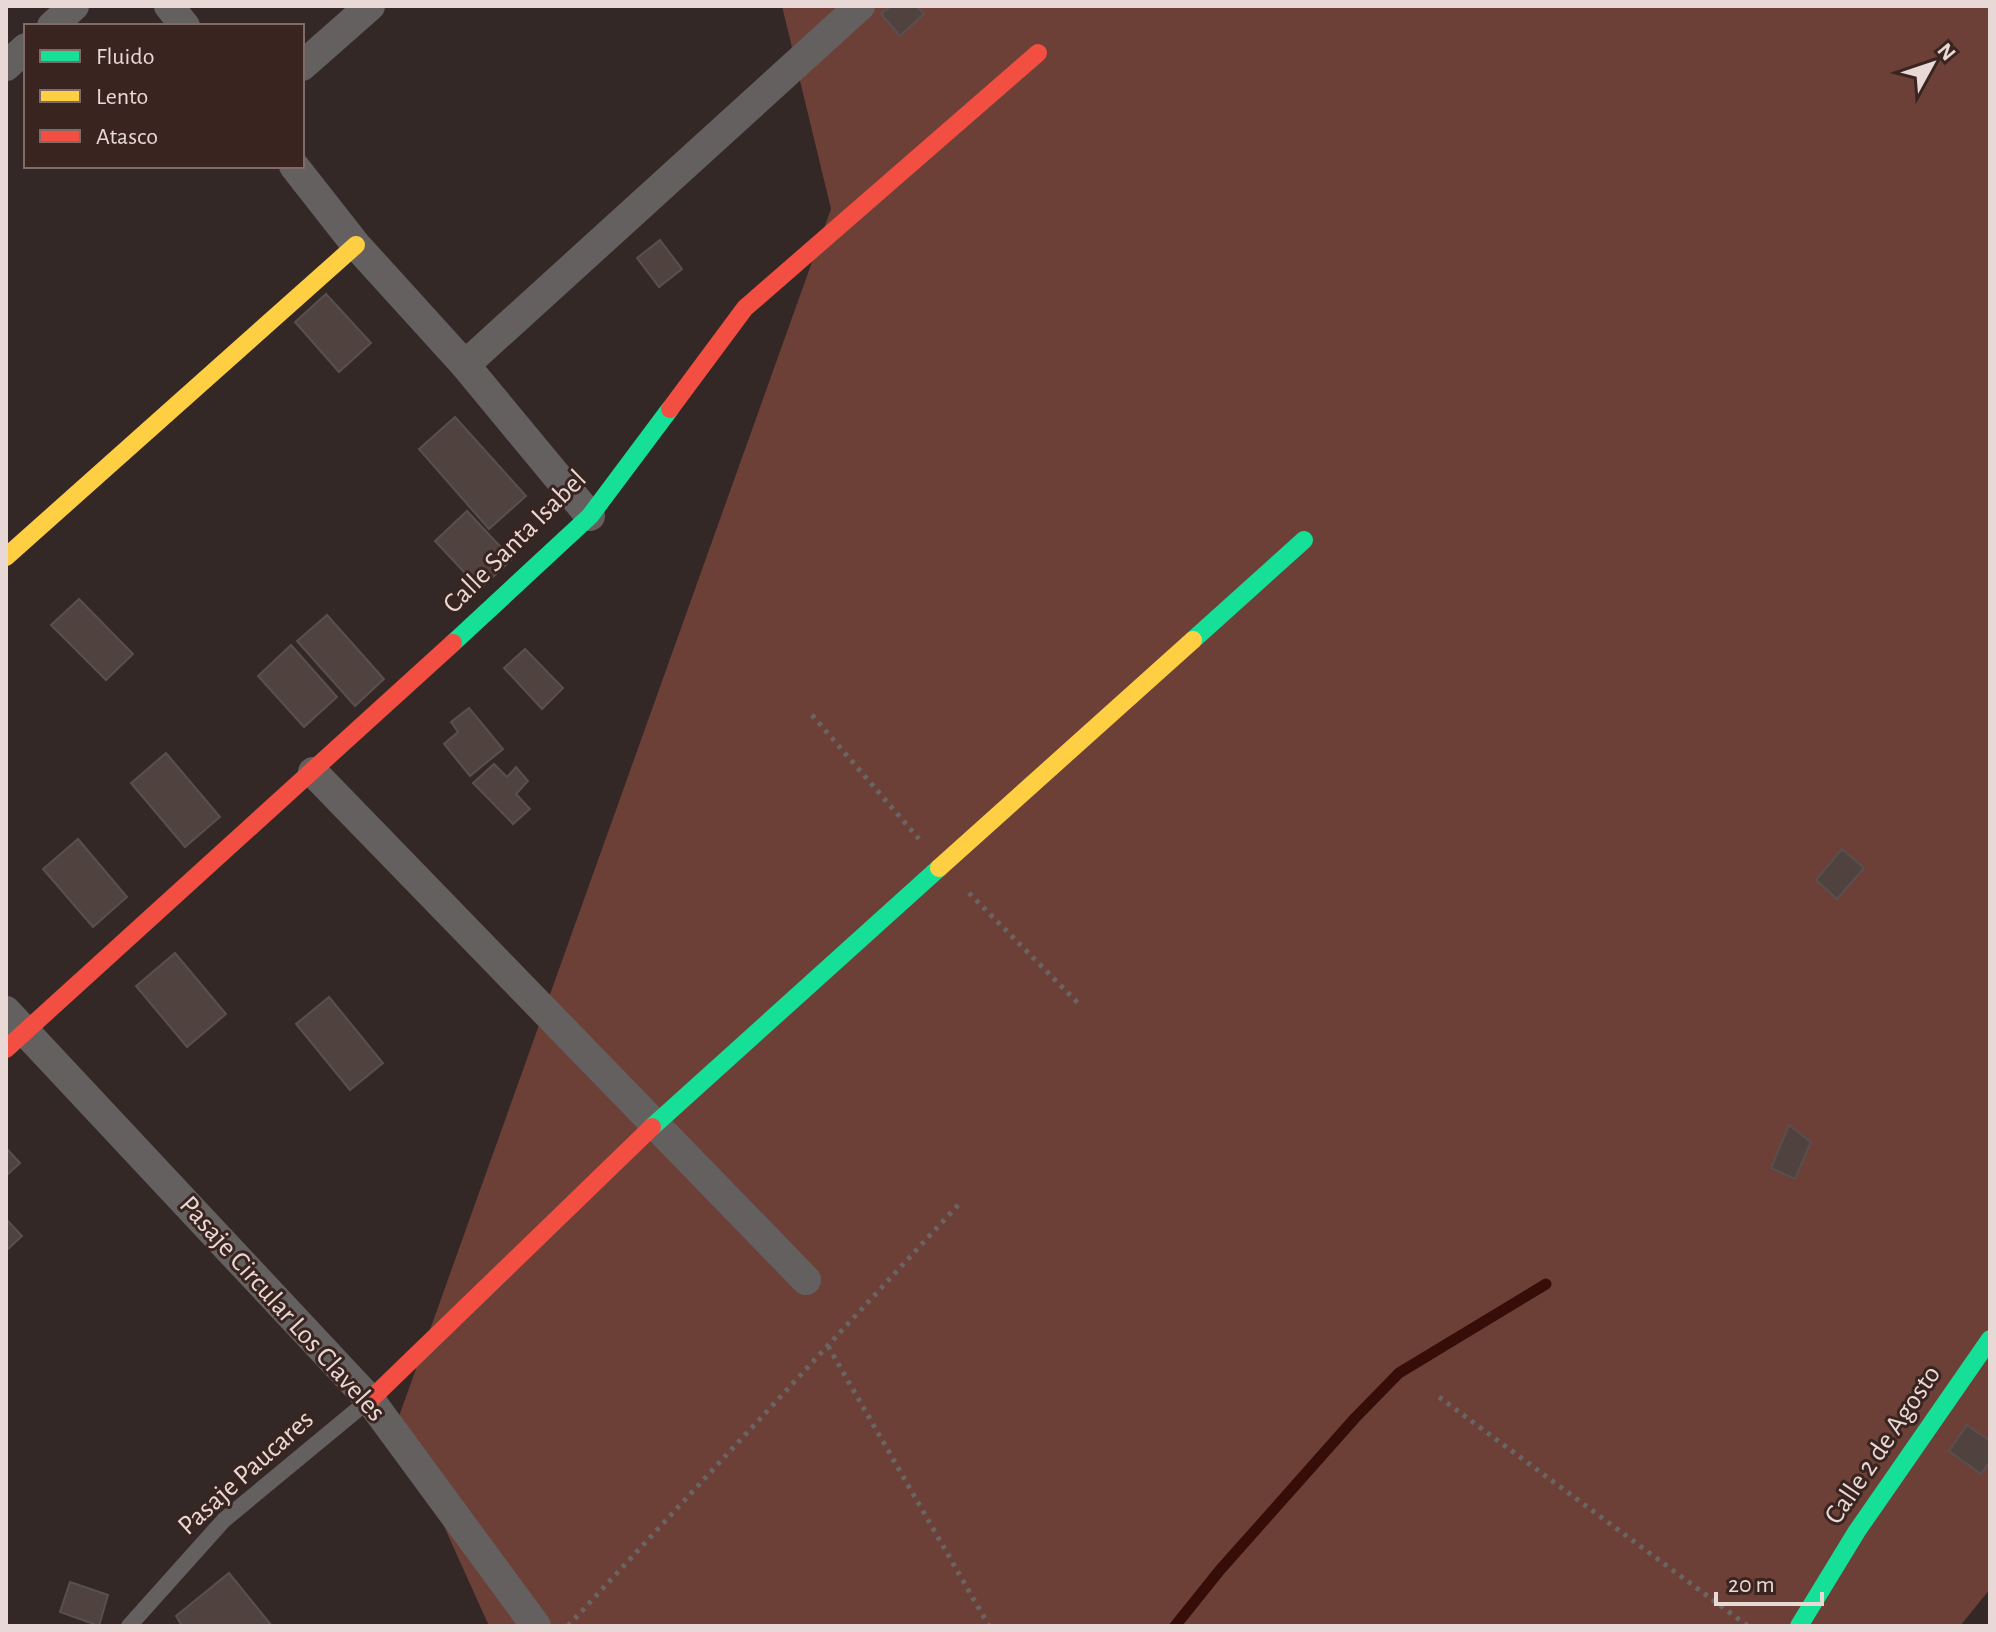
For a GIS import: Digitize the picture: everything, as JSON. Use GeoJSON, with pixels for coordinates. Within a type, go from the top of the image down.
{"type":"FeatureCollection","features":[{"type":"Feature","properties":{"kind":"street"},"geometry":{"type":"LineString","coordinates":[[54,24],[74,6]]}},
{"type":"Feature","properties":{"kind":"street"},"geometry":{"type":"LineString","coordinates":[[169,6],[183,24]]}},
{"type":"Feature","properties":{"kind":"street"},"geometry":{"type":"LineString","coordinates":[[304,64],[370,6]]}},
{"type":"Feature","properties":{"kind":"street"},"geometry":{"type":"LineString","coordinates":[[465,365],[860,6]]}},
{"type":"Feature","properties":{"kind":"street"},"geometry":{"type":"LineString","coordinates":[[6,66],[24,50]]}},
{"type":"Feature","properties":{"kind":"street","name":"Calle Santa Isabel"},"geometry":{"type":"LineString","coordinates":[[12,1031],[313,772],[590,516],[745,308],[1038,53]]}},
{"type":"Feature","properties":{"kind":"street"},"geometry":{"type":"LineString","coordinates":[[296,168],[356,245],[465,365],[590,516]]}},
{"type":"Feature","properties":{"kind":"street"},"geometry":{"type":"LineString","coordinates":[[6,557],[356,245]]}},
{"type":"Feature","properties":{"kind":"street"},"geometry":{"type":"LineString","coordinates":[[370,1400],[655,1124],[1304,540]]}},
{"type":"Feature","properties":{"kind":"street"},"geometry":{"type":"LineString","coordinates":[[313,772],[806,1280]]}},
{"type":"Feature","properties":{"kind":"street","name":"Pasaje Circular Los Claveles"},"geometry":{"type":"LineString","coordinates":[[12,1031],[370,1400],[536,1626]]}},
{"type":"Feature","properties":{"kind":"street","name":"Calle 2 de Agosto"},"geometry":{"type":"LineString","coordinates":[[1799,1626],[1857,1531],[1990,1339]]}},
{"type":"Feature","properties":{"kind":"lane","name":"Pasaje Paucares"},"geometry":{"type":"LineString","coordinates":[[129,1626],[224,1520],[370,1400]]}},
{"type":"Feature","properties":{"kind":"path"},"geometry":{"type":"LineString","coordinates":[[568,1626],[959,1204]]}},
{"type":"Feature","properties":{"kind":"path"},"geometry":{"type":"LineString","coordinates":[[828,1346],[989,1626]]}},
{"type":"Feature","properties":{"kind":"path"},"geometry":{"type":"LineString","coordinates":[[1439,1397],[1748,1626]]}},
{"type":"Feature","properties":{"kind":"shaded area"},"geometry":{"type":"Polygon","coordinates":[[[782,6],[1990,6],[1990,1589],[1960,1626],[489,1626],[397,1422],[831,209],[782,6]]]}},
{"type":"Feature","properties":{"kind":"building"},"geometry":{"type":"Polygon","coordinates":[[[891,6],[917,6],[924,14],[900,36],[881,14],[891,6]]]}},
{"type":"Feature","properties":{"kind":"building"},"geometry":{"type":"Polygon","coordinates":[[[660,240],[682,269],[659,287],[637,258],[660,240]]]}},
{"type":"Feature","properties":{"kind":"building"},"geometry":{"type":"Polygon","coordinates":[[[326,294],[371,343],[339,372],[295,322],[326,294]]]}},
{"type":"Feature","properties":{"kind":"building"},"geometry":{"type":"Polygon","coordinates":[[[455,417],[526,496],[489,529],[419,449],[455,417]]]}},
{"type":"Feature","properties":{"kind":"building"},"geometry":{"type":"Polygon","coordinates":[[[467,511],[512,559],[480,589],[435,541],[467,511]]]}},
{"type":"Feature","properties":{"kind":"building"},"geometry":{"type":"Polygon","coordinates":[[[79,599],[133,654],[106,680],[51,625],[79,599]]]}},
{"type":"Feature","properties":{"kind":"building"},"geometry":{"type":"Polygon","coordinates":[[[327,615],[384,679],[355,706],[297,641],[327,615]]]}},
{"type":"Feature","properties":{"kind":"building"},"geometry":{"type":"Polygon","coordinates":[[[291,645],[337,697],[304,727],[258,676],[291,645]]]}},
{"type":"Feature","properties":{"kind":"building"},"geometry":{"type":"Polygon","coordinates":[[[525,649],[563,688],[542,709],[504,668],[525,649]]]}},
{"type":"Feature","properties":{"kind":"building"},"geometry":{"type":"Polygon","coordinates":[[[469,708],[503,749],[470,776],[444,744],[458,732],[451,722],[469,708]]]}},
{"type":"Feature","properties":{"kind":"building"},"geometry":{"type":"Polygon","coordinates":[[[166,753],[220,817],[185,847],[131,783],[166,753]]]}},
{"type":"Feature","properties":{"kind":"building"},"geometry":{"type":"Polygon","coordinates":[[[494,764],[507,777],[516,767],[528,781],[516,794],[530,809],[513,824],[473,783],[494,764]]]}},
{"type":"Feature","properties":{"kind":"building"},"geometry":{"type":"Polygon","coordinates":[[[78,839],[127,897],[93,927],[43,869],[78,839]]]}},
{"type":"Feature","properties":{"kind":"building"},"geometry":{"type":"Polygon","coordinates":[[[1842,849],[1864,868],[1837,899],[1816,880],[1842,849]]]}},
{"type":"Feature","properties":{"kind":"building"},"geometry":{"type":"Polygon","coordinates":[[[175,953],[226,1014],[187,1047],[136,986],[175,953]]]}},
{"type":"Feature","properties":{"kind":"building"},"geometry":{"type":"Polygon","coordinates":[[[329,997],[383,1063],[350,1090],[296,1024],[329,997]]]}},
{"type":"Feature","properties":{"kind":"building"},"geometry":{"type":"Polygon","coordinates":[[[1789,1125],[1811,1142],[1795,1179],[1771,1168],[1789,1125]]]}},
{"type":"Feature","properties":{"kind":"building"},"geometry":{"type":"Polygon","coordinates":[[[6,1148],[20,1163],[6,1176],[6,1148]]]}},
{"type":"Feature","properties":{"kind":"building"},"geometry":{"type":"Polygon","coordinates":[[[6,1219],[22,1236],[8,1249],[6,1246],[6,1219]]]}},
{"type":"Feature","properties":{"kind":"building"},"geometry":{"type":"Polygon","coordinates":[[[1967,1425],[1990,1441],[1990,1461],[1981,1474],[1949,1451],[1967,1425]]]}},
{"type":"Feature","properties":{"kind":"building"},"geometry":{"type":"Polygon","coordinates":[[[229,1573],[272,1626],[182,1626],[176,1616],[229,1573]]]}},
{"type":"Feature","properties":{"kind":"building"},"geometry":{"type":"Polygon","coordinates":[[[70,1582],[108,1595],[99,1626],[60,1612],[70,1582]]]}},
{"type":"Feature","properties":{"kind":"waterway"},"geometry":{"type":"LineString","coordinates":[[1175,1626],[1220,1570],[1399,1373],[1546,1284]]}},
{"type":"Feature","properties":{"kind":"traffic: fast"},"geometry":{"type":"LineString","coordinates":[[453,643],[590,516],[670,409]]}},
{"type":"Feature","properties":{"kind":"traffic: fast"},"geometry":{"type":"LineString","coordinates":[[1193,640],[1304,540]]}},
{"type":"Feature","properties":{"kind":"traffic: fast"},"geometry":{"type":"LineString","coordinates":[[652,1127],[939,868]]}},
{"type":"Feature","properties":{"kind":"traffic: fast"},"geometry":{"type":"LineString","coordinates":[[1799,1626],[1857,1531],[1990,1339]]}},
{"type":"Feature","properties":{"kind":"traffic: slow"},"geometry":{"type":"LineString","coordinates":[[6,557],[356,245]]}},
{"type":"Feature","properties":{"kind":"traffic: slow"},"geometry":{"type":"LineString","coordinates":[[939,868],[1193,640]]}},
{"type":"Feature","properties":{"kind":"traffic: jam"},"geometry":{"type":"LineString","coordinates":[[670,409],[745,308],[1038,53]]}},
{"type":"Feature","properties":{"kind":"traffic: jam"},"geometry":{"type":"LineString","coordinates":[[6,1049],[453,643]]}},
{"type":"Feature","properties":{"kind":"traffic: jam"},"geometry":{"type":"LineString","coordinates":[[370,1400],[652,1127]]}}]}
